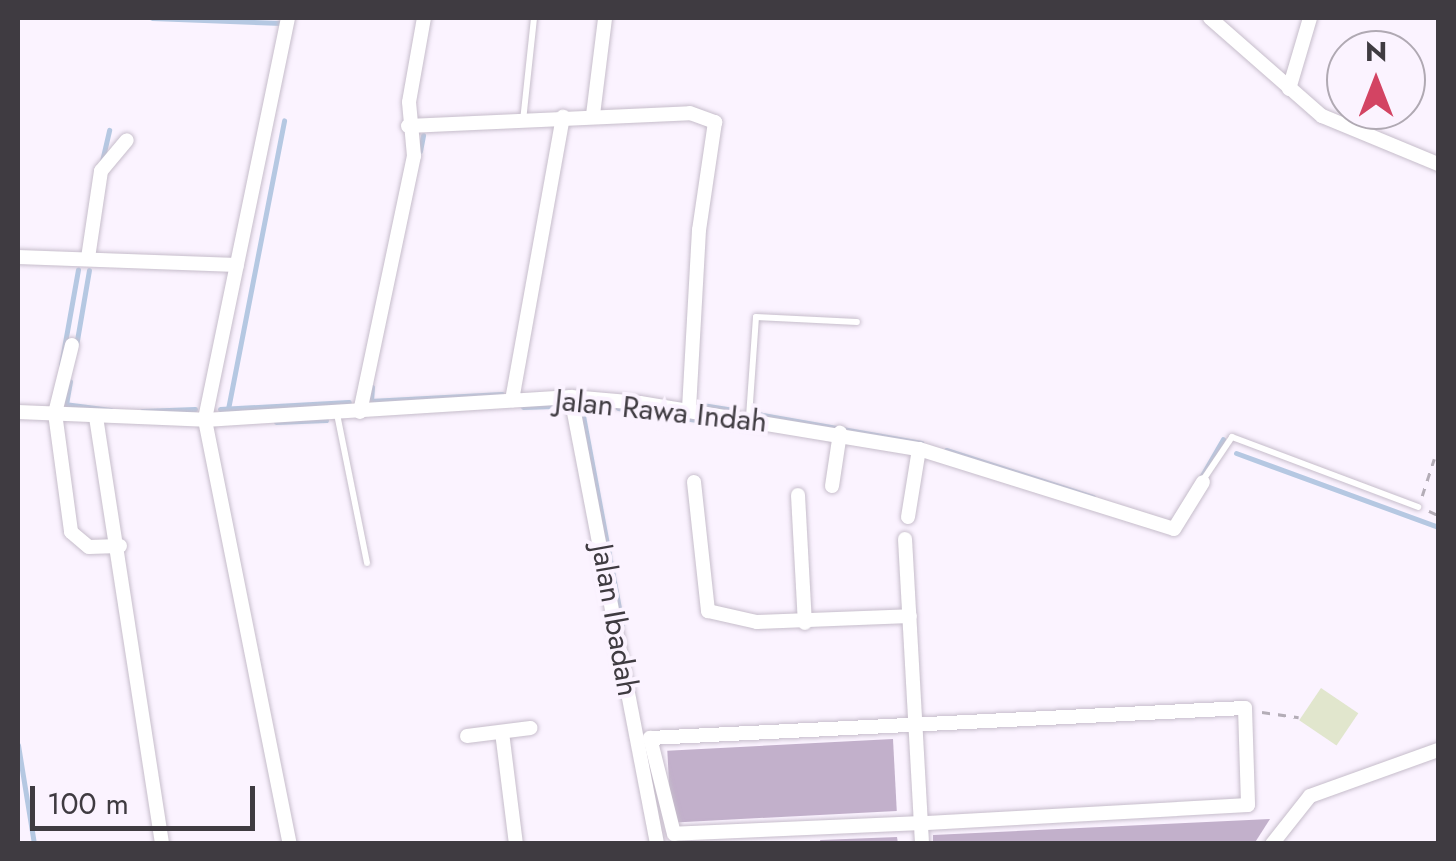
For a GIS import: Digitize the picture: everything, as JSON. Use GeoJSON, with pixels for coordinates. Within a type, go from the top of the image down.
{"type":"FeatureCollection","features":[{"type":"Feature","properties":{"kind":"street"},"geometry":{"type":"LineString","coordinates":[[288,18],[205,420],[290,844]]}},
{"type":"Feature","properties":{"kind":"street"},"geometry":{"type":"LineString","coordinates":[[360,412],[414,156],[408,126],[424,18]]}},
{"type":"Feature","properties":{"kind":"street"},"geometry":{"type":"LineString","coordinates":[[593,116],[605,18]]}},
{"type":"Feature","properties":{"kind":"street"},"geometry":{"type":"LineString","coordinates":[[1210,18],[1290,89],[1348,130],[1438,164]]}},
{"type":"Feature","properties":{"kind":"street"},"geometry":{"type":"LineString","coordinates":[[1290,89],[1310,18]]}},
{"type":"Feature","properties":{"kind":"street"},"geometry":{"type":"LineString","coordinates":[[408,126],[690,113],[715,122],[699,230],[689,409]]}},
{"type":"Feature","properties":{"kind":"street"},"geometry":{"type":"LineString","coordinates":[[512,400],[563,117]]}},
{"type":"Feature","properties":{"kind":"street"},"geometry":{"type":"LineString","coordinates":[[88,258],[101,171],[128,140]]}},
{"type":"Feature","properties":{"kind":"street"},"geometry":{"type":"LineString","coordinates":[[18,258],[238,266]]}},
{"type":"Feature","properties":{"kind":"street"},"geometry":{"type":"LineString","coordinates":[[72,345],[54,413],[71,532],[88,547],[120,546]]}},
{"type":"Feature","properties":{"kind":"street","name":"Jalan Rawa Indah"},"geometry":{"type":"LineString","coordinates":[[18,412],[205,420],[571,398],[689,409],[919,449],[1174,529],[1203,482]]}},
{"type":"Feature","properties":{"kind":"street","name":"Jalan Ibadah"},"geometry":{"type":"LineString","coordinates":[[571,398],[657,844]]}},
{"type":"Feature","properties":{"kind":"street"},"geometry":{"type":"LineString","coordinates":[[96,417],[120,546],[162,844]]}},
{"type":"Feature","properties":{"kind":"street"},"geometry":{"type":"LineString","coordinates":[[832,486],[840,433]]}},
{"type":"Feature","properties":{"kind":"street"},"geometry":{"type":"LineString","coordinates":[[908,518],[919,449]]}},
{"type":"Feature","properties":{"kind":"street"},"geometry":{"type":"LineString","coordinates":[[694,482],[708,611],[805,623],[910,616]]}},
{"type":"Feature","properties":{"kind":"street"},"geometry":{"type":"LineString","coordinates":[[798,496],[805,623]]}},
{"type":"Feature","properties":{"kind":"street"},"geometry":{"type":"LineString","coordinates":[[906,539],[920,720],[922,844]]}},
{"type":"Feature","properties":{"kind":"street"},"geometry":{"type":"LineString","coordinates":[[1245,711],[1248,805],[674,834],[650,738],[920,720],[1245,711]]}},
{"type":"Feature","properties":{"kind":"street"},"geometry":{"type":"LineString","coordinates":[[467,736],[530,728]]}},
{"type":"Feature","properties":{"kind":"street"},"geometry":{"type":"LineString","coordinates":[[502,732],[516,844]]}},
{"type":"Feature","properties":{"kind":"street"},"geometry":{"type":"LineString","coordinates":[[1272,844],[1310,796],[1438,750]]}},
{"type":"Feature","properties":{"kind":"lane"},"geometry":{"type":"LineString","coordinates":[[522,122],[534,18]]}},
{"type":"Feature","properties":{"kind":"lane"},"geometry":{"type":"LineString","coordinates":[[749,417],[756,318],[856,322]]}},
{"type":"Feature","properties":{"kind":"lane"},"geometry":{"type":"LineString","coordinates":[[337,414],[367,563]]}},
{"type":"Feature","properties":{"kind":"lane"},"geometry":{"type":"LineString","coordinates":[[1203,482],[1232,437],[1418,507]]}},
{"type":"Feature","properties":{"kind":"path"},"geometry":{"type":"LineString","coordinates":[[1418,507],[1434,459]]}},
{"type":"Feature","properties":{"kind":"path"},"geometry":{"type":"LineString","coordinates":[[1245,711],[1300,717]]}},
{"type":"Feature","properties":{"kind":"green space"},"geometry":{"type":"Polygon","coordinates":[[[1321,688],[1358,713],[1336,745],[1299,720],[1321,688]]]}},
{"type":"Feature","properties":{"kind":"building"},"geometry":{"type":"Polygon","coordinates":[[[893,739],[897,811],[671,823],[667,751],[893,739]]]}},
{"type":"Feature","properties":{"kind":"building"},"geometry":{"type":"Polygon","coordinates":[[[1270,819],[1254,844],[933,844],[933,835],[1270,819]]]}},
{"type":"Feature","properties":{"kind":"building"},"geometry":{"type":"Polygon","coordinates":[[[897,837],[898,844],[821,844],[820,840],[897,837]]]}},
{"type":"Feature","properties":{"kind":"waterway"},"geometry":{"type":"LineString","coordinates":[[152,18],[282,23]]}},
{"type":"Feature","properties":{"kind":"waterway"},"geometry":{"type":"LineString","coordinates":[[228,409],[284,120]]}},
{"type":"Feature","properties":{"kind":"waterway"},"geometry":{"type":"LineString","coordinates":[[102,161],[109,130]]}},
{"type":"Feature","properties":{"kind":"waterway"},"geometry":{"type":"LineString","coordinates":[[420,151],[423,135]]}},
{"type":"Feature","properties":{"kind":"waterway"},"geometry":{"type":"LineString","coordinates":[[61,365],[78,270]]}},
{"type":"Feature","properties":{"kind":"waterway"},"geometry":{"type":"LineString","coordinates":[[76,346],[89,270]]}},
{"type":"Feature","properties":{"kind":"waterway"},"geometry":{"type":"LineString","coordinates":[[66,404],[70,381]]}},
{"type":"Feature","properties":{"kind":"waterway"},"geometry":{"type":"LineString","coordinates":[[371,401],[372,387]]}},
{"type":"Feature","properties":{"kind":"waterway"},"geometry":{"type":"LineString","coordinates":[[370,401],[502,394]]}},
{"type":"Feature","properties":{"kind":"waterway"},"geometry":{"type":"LineString","coordinates":[[220,409],[349,402]]}},
{"type":"Feature","properties":{"kind":"waterway"},"geometry":{"type":"LineString","coordinates":[[64,404],[111,410]]}},
{"type":"Feature","properties":{"kind":"waterway"},"geometry":{"type":"LineString","coordinates":[[592,405],[581,405],[622,624]]}},
{"type":"Feature","properties":{"kind":"waterway"},"geometry":{"type":"LineString","coordinates":[[702,405],[732,410]]}},
{"type":"Feature","properties":{"kind":"waterway"},"geometry":{"type":"LineString","coordinates":[[523,407],[553,406]]}},
{"type":"Feature","properties":{"kind":"waterway"},"geometry":{"type":"LineString","coordinates":[[618,408],[735,426]]}},
{"type":"Feature","properties":{"kind":"waterway"},"geometry":{"type":"LineString","coordinates":[[142,411],[195,409]]}},
{"type":"Feature","properties":{"kind":"waterway"},"geometry":{"type":"LineString","coordinates":[[757,414],[921,443]]}},
{"type":"Feature","properties":{"kind":"waterway"},"geometry":{"type":"LineString","coordinates":[[276,422],[326,420]]}},
{"type":"Feature","properties":{"kind":"waterway"},"geometry":{"type":"LineString","coordinates":[[1200,479],[1223,439]]}},
{"type":"Feature","properties":{"kind":"waterway"},"geometry":{"type":"LineString","coordinates":[[946,450],[1093,497]]}},
{"type":"Feature","properties":{"kind":"waterway"},"geometry":{"type":"LineString","coordinates":[[1236,453],[1438,527]]}},
{"type":"Feature","properties":{"kind":"waterway"},"geometry":{"type":"LineString","coordinates":[[18,745],[34,844]]}}]}
